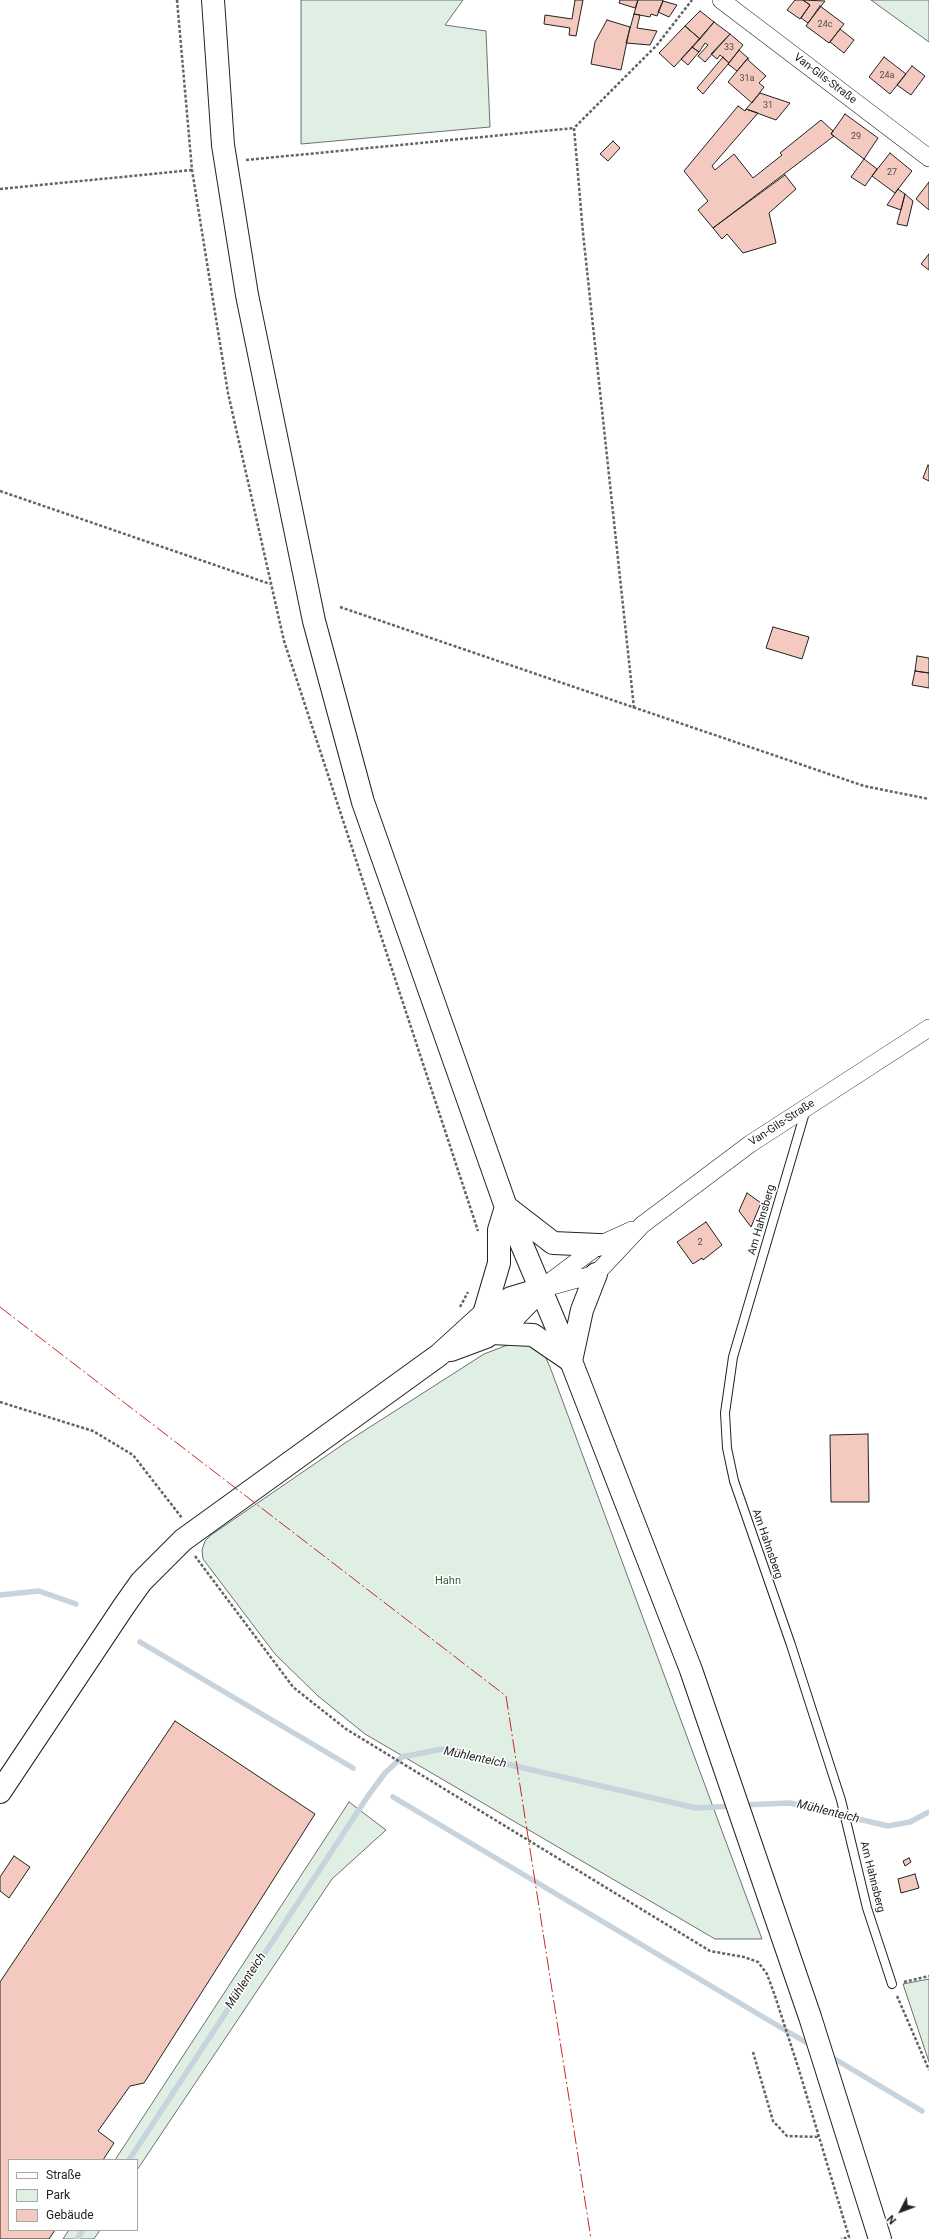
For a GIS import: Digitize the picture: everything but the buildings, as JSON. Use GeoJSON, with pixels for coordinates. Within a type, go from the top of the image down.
{"type":"FeatureCollection","features":[{"type":"Feature","properties":{"kind":"main road"},"geometry":{"type":"LineString","coordinates":[[213,0],[225,162],[247,295],[314,621],[363,802],[506,1207],[571,1361],[691,1670],[836,2094],[880,2239]]}},
{"type":"Feature","properties":{"kind":"main road"},"geometry":{"type":"LineString","coordinates":[[506,1207],[553,1243],[599,1245]]}},
{"type":"Feature","properties":{"kind":"main road"},"geometry":{"type":"LineString","coordinates":[[488,1323],[499,1263],[499,1230],[506,1207]]}},
{"type":"Feature","properties":{"kind":"main road"},"geometry":{"type":"LineString","coordinates":[[571,1361],[582,1310],[596,1274]]}},
{"type":"Feature","properties":{"kind":"main road"},"geometry":{"type":"LineString","coordinates":[[0,1792],[141,1582],[189,1536],[439,1355],[488,1323],[511,1298],[541,1289]]}},
{"type":"Feature","properties":{"kind":"main road"},"geometry":{"type":"LineString","coordinates":[[488,1323],[532,1335],[571,1361]]}},
{"type":"Feature","properties":{"kind":"street","name":"Van-Gils-Straße"},"geometry":{"type":"LineString","coordinates":[[721,0],[929,158]]}},
{"type":"Feature","properties":{"kind":"street","name":"Van-Gils-Straße"},"geometry":{"type":"LineString","coordinates":[[596,1274],[642,1225],[750,1144],[929,1028]]}},
{"type":"Feature","properties":{"kind":"street","name":"Van-Gils-Straße"},"geometry":{"type":"LineString","coordinates":[[541,1289],[599,1245],[642,1225]]}},
{"type":"Feature","properties":{"kind":"street"},"geometry":{"type":"LineString","coordinates":[[541,1289],[596,1274]]}},
{"type":"Feature","properties":{"kind":"lane","name":"Am Hahnsberg"},"geometry":{"type":"LineString","coordinates":[[806,1107],[733,1357],[725,1420],[727,1448],[734,1481],[791,1645],[841,1800],[867,1908],[892,1984]]}},
{"type":"Feature","properties":{"kind":"path"},"geometry":{"type":"LineString","coordinates":[[225,162],[574,128],[657,45],[692,0]]}},
{"type":"Feature","properties":{"kind":"path"},"geometry":{"type":"LineString","coordinates":[[574,128],[584,240],[634,708]]}},
{"type":"Feature","properties":{"kind":"path"},"geometry":{"type":"LineString","coordinates":[[0,189],[192,170]]}},
{"type":"Feature","properties":{"kind":"path"},"geometry":{"type":"LineString","coordinates":[[0,492],[271,584]]}},
{"type":"Feature","properties":{"kind":"path"},"geometry":{"type":"LineString","coordinates":[[340,608],[864,786],[929,799]]}},
{"type":"Feature","properties":{"kind":"path"},"geometry":{"type":"LineString","coordinates":[[0,1402],[93,1431],[133,1455],[293,1687],[346,1729],[710,1951],[744,1957],[758,1962],[766,1974],[776,1996],[799,2070],[849,2237],[841,2239]]}},
{"type":"Feature","properties":{"kind":"path"},"geometry":{"type":"LineString","coordinates":[[929,1976],[892,1984],[929,2070]]}},
{"type":"Feature","properties":{"kind":"path"},"geometry":{"type":"LineString","coordinates":[[753,2052],[773,2121],[787,2136],[818,2137]]}},
{"type":"Feature","properties":{"kind":"green space"},"geometry":{"type":"Polygon","coordinates":[[[301,0],[463,0],[445,25],[486,31],[490,127],[301,144],[301,0]]]}},
{"type":"Feature","properties":{"kind":"green space"},"geometry":{"type":"Polygon","coordinates":[[[871,0],[929,0],[929,42],[871,0]]]}},
{"type":"Feature","properties":{"kind":"green space","name":"Hahn"},"geometry":{"type":"Polygon","coordinates":[[[529,1343],[542,1350],[550,1367],[762,1939],[715,1939],[365,1734],[318,1696],[275,1654],[203,1559],[202,1550],[205,1541],[211,1535],[345,1443],[484,1354],[510,1344],[529,1343]]]}},
{"type":"Feature","properties":{"kind":"green space"},"geometry":{"type":"Polygon","coordinates":[[[349,1802],[386,1830],[332,1879],[138,2169],[138,2159],[116,2159],[349,1802]]]}},
{"type":"Feature","properties":{"kind":"green space"},"geometry":{"type":"Polygon","coordinates":[[[929,1979],[929,2062],[903,1984],[929,1979]]]}},
{"type":"Feature","properties":{"kind":"green space"},"geometry":{"type":"Polygon","coordinates":[[[68,2231],[99,2231],[94,2239],[63,2239],[68,2231]]]}},
{"type":"Feature","properties":{"kind":"waterway"},"geometry":{"type":"LineString","coordinates":[[0,1595],[39,1591],[76,1604]]}},
{"type":"Feature","properties":{"kind":"waterway"},"geometry":{"type":"LineString","coordinates":[[140,1642],[353,1768]]}},
{"type":"Feature","properties":{"kind":"waterway","name":"Mühlenteich"},"geometry":{"type":"LineString","coordinates":[[130,2159],[368,1796],[385,1773],[402,1757],[442,1749],[696,1808],[733,1806]]}},
{"type":"Feature","properties":{"kind":"waterway"},"geometry":{"type":"LineString","coordinates":[[393,1797],[812,2046]]}},
{"type":"Feature","properties":{"kind":"waterway","name":"Mühlenteich"},"geometry":{"type":"LineString","coordinates":[[742,1805],[790,1803],[888,1826],[910,1822],[929,1812]]}},
{"type":"Feature","properties":{"kind":"waterway"},"geometry":{"type":"LineString","coordinates":[[828,2055],[922,2111]]}},
{"type":"Feature","properties":{"kind":"waterway","name":"Mühlenteich"},"geometry":{"type":"LineString","coordinates":[[77,2239],[82,2231]]}},
{"type":"Feature","properties":{"kind":"power"},"geometry":{"type":"LineString","coordinates":[[0,1307],[506,1696],[591,2239]]}}]}
